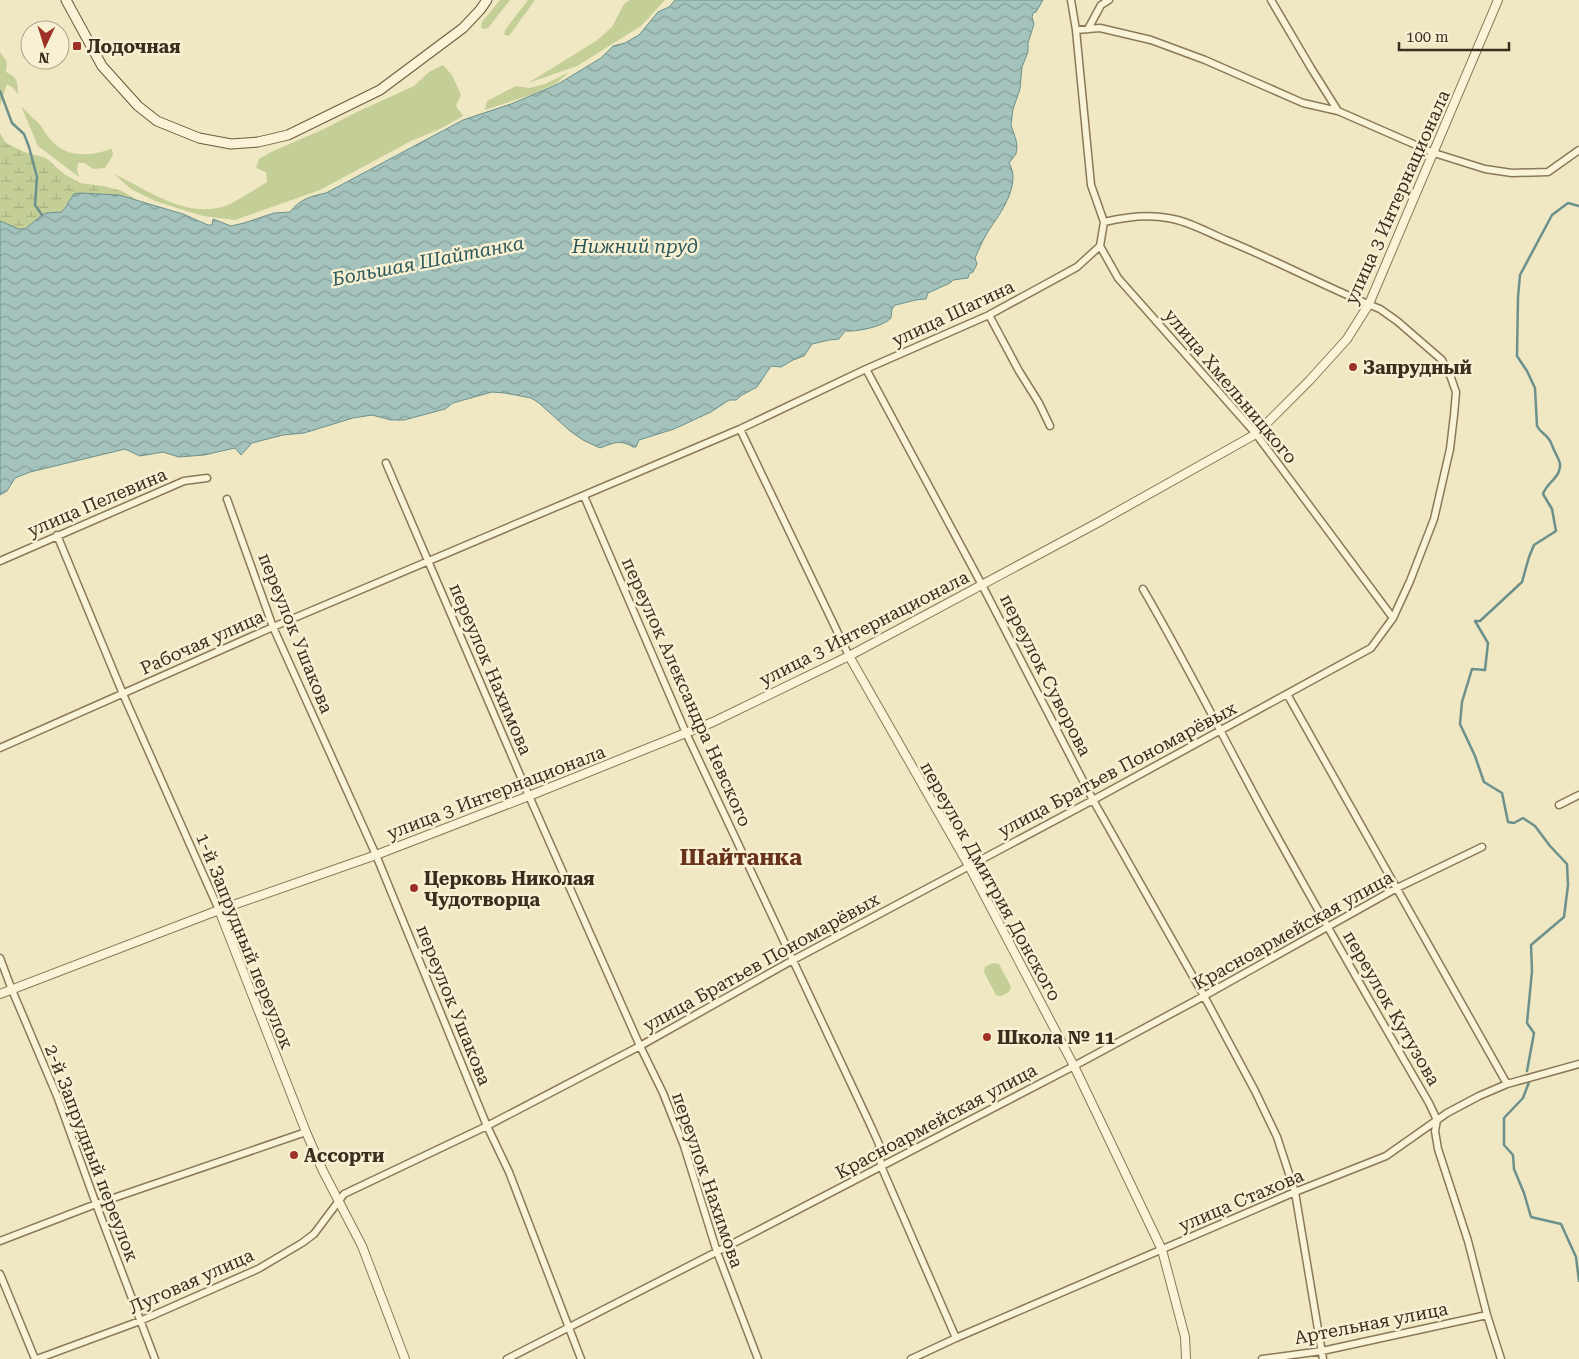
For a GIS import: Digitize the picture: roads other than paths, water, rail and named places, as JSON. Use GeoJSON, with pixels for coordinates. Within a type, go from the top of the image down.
{"type":"FeatureCollection","features":[{"type":"Feature","properties":{"kind":"main road"},"geometry":{"type":"LineString","coordinates":[[66,0],[102,66],[138,106],[157,121],[199,138],[232,144],[258,142],[288,135],[380,90],[462,28],[487,0]]}},
{"type":"Feature","properties":{"kind":"street"},"geometry":{"type":"LineString","coordinates":[[1071,0],[1076,30],[1091,185],[1104,222],[1100,246]]}},
{"type":"Feature","properties":{"kind":"street"},"geometry":{"type":"LineString","coordinates":[[1088,29],[1101,5],[1109,0]]}},
{"type":"Feature","properties":{"kind":"street"},"geometry":{"type":"LineString","coordinates":[[1271,0],[1338,111]]}},
{"type":"Feature","properties":{"kind":"street","name":"улица 3 Интернационала"},"geometry":{"type":"LineString","coordinates":[[0,994],[219,910],[376,854],[529,796],[686,733],[849,656],[1099,522],[1256,434],[1309,381],[1347,339],[1369,304],[1498,0]]}},
{"type":"Feature","properties":{"kind":"street"},"geometry":{"type":"LineString","coordinates":[[1076,30],[1100,28],[1151,40],[1205,60],[1303,103],[1338,111],[1434,153],[1485,169],[1512,173],[1548,172],[1579,150]]}},
{"type":"Feature","properties":{"kind":"street","name":"улица Братьев Пономарёвых"},"geometry":{"type":"LineString","coordinates":[[338,1201],[344,1194],[488,1126],[640,1046],[793,960],[1093,800],[1371,648],[1393,618],[1410,581],[1434,519],[1450,449],[1456,392],[1442,360],[1397,321],[1380,309],[1248,249],[1187,224],[1168,218],[1146,216],[1104,222]]}},
{"type":"Feature","properties":{"kind":"street","name":"улица Шагина"},"geometry":{"type":"LineString","coordinates":[[584,496],[740,429],[866,369],[989,315],[1077,267],[1100,246]]}},
{"type":"Feature","properties":{"kind":"street","name":"улица Хмельницкого"},"geometry":{"type":"LineString","coordinates":[[1100,246],[1118,278],[1256,434],[1393,618]]}},
{"type":"Feature","properties":{"kind":"street"},"geometry":{"type":"LineString","coordinates":[[989,315],[1050,426]]}},
{"type":"Feature","properties":{"kind":"street","name":"переулок Суворова"},"geometry":{"type":"LineString","coordinates":[[866,369],[982,585],[1093,800],[1204,996],[1277,1137],[1295,1192],[1323,1359]]}},
{"type":"Feature","properties":{"kind":"street","name":"переулок Дмитрия Донского"},"geometry":{"type":"LineString","coordinates":[[740,429],[849,656],[969,866],[1074,1066],[1162,1250],[1185,1337],[1186,1359]]}},
{"type":"Feature","properties":{"kind":"street","name":"переулок Нахимова"},"geometry":{"type":"LineString","coordinates":[[386,462],[529,796],[640,1046],[663,1093],[684,1146],[716,1252],[758,1359]]}},
{"type":"Feature","properties":{"kind":"street","name":"улица Пелевина"},"geometry":{"type":"LineString","coordinates":[[0,561],[184,481],[207,478]]}},
{"type":"Feature","properties":{"kind":"street","name":"Рабочая улица"},"geometry":{"type":"LineString","coordinates":[[0,748],[428,560],[584,496]]}},
{"type":"Feature","properties":{"kind":"street","name":"переулок Александра Невского"},"geometry":{"type":"LineString","coordinates":[[584,496],[686,733],[879,1144],[881,1166],[956,1338]]}},
{"type":"Feature","properties":{"kind":"street","name":"переулок Ушакова"},"geometry":{"type":"LineString","coordinates":[[227,499],[273,627],[376,854],[488,1126],[509,1172],[581,1359]]}},
{"type":"Feature","properties":{"kind":"street","name":"1-й Запрудный переулок"},"geometry":{"type":"LineString","coordinates":[[57,535],[123,694],[219,910],[306,1132],[323,1171],[362,1246],[405,1359]]}},
{"type":"Feature","properties":{"kind":"street","name":"переулок Кутузова"},"geometry":{"type":"LineString","coordinates":[[1142,589],[1177,648],[1327,927],[1437,1120],[1435,1131],[1438,1149],[1468,1241],[1487,1315],[1501,1359]]}},
{"type":"Feature","properties":{"kind":"street"},"geometry":{"type":"LineString","coordinates":[[1287,694],[1507,1084]]}},
{"type":"Feature","properties":{"kind":"street"},"geometry":{"type":"LineString","coordinates":[[1560,805],[1579,795]]}},
{"type":"Feature","properties":{"kind":"street","name":"Красноармейская улица"},"geometry":{"type":"LineString","coordinates":[[507,1359],[1074,1066],[1398,888],[1482,847]]}},
{"type":"Feature","properties":{"kind":"street","name":"2-й Запрудный переулок"},"geometry":{"type":"LineString","coordinates":[[0,958],[57,1096],[155,1359]]}},
{"type":"Feature","properties":{"kind":"street","name":"улица Стахова"},"geometry":{"type":"LineString","coordinates":[[910,1359],[1295,1192],[1386,1156],[1437,1120],[1479,1096],[1507,1084],[1579,1064]]}},
{"type":"Feature","properties":{"kind":"street"},"geometry":{"type":"LineString","coordinates":[[0,1241],[96,1204],[306,1132]]}},
{"type":"Feature","properties":{"kind":"street","name":"Луговая улица"},"geometry":{"type":"LineString","coordinates":[[36,1359],[140,1321],[258,1269],[314,1234],[338,1201]]}},
{"type":"Feature","properties":{"kind":"street"},"geometry":{"type":"LineString","coordinates":[[0,1274],[36,1359]]}},
{"type":"Feature","properties":{"kind":"street","name":"Артельная улица"},"geometry":{"type":"LineString","coordinates":[[1262,1359],[1322,1351],[1487,1315]]}},
{"type":"Feature","properties":{"kind":"water","name":"Нижний пруд"},"geometry":{"type":"Polygon","coordinates":[[[675,0],[1043,0],[1036,12],[1033,13],[1034,24],[1028,43],[1028,52],[1022,67],[1020,89],[1013,109],[1011,125],[1017,147],[1016,154],[1009,163],[1013,180],[1011,189],[1004,207],[981,244],[975,258],[977,264],[968,278],[953,280],[928,293],[926,299],[895,305],[892,309],[891,318],[882,324],[862,330],[845,331],[839,339],[812,344],[804,356],[781,367],[771,366],[757,387],[736,400],[729,400],[711,412],[674,429],[639,440],[636,447],[620,442],[600,448],[570,431],[531,398],[492,392],[453,403],[445,409],[404,420],[391,420],[372,415],[353,418],[304,433],[283,435],[252,443],[241,455],[235,448],[204,455],[179,457],[163,452],[140,456],[125,449],[30,472],[15,478],[7,491],[0,495],[0,221],[19,229],[25,229],[42,215],[62,212],[74,194],[80,193],[119,195],[183,214],[208,225],[212,225],[213,219],[231,226],[274,213],[290,212],[306,199],[326,193],[463,120],[511,104],[558,84],[601,58],[613,46],[625,43],[639,35],[658,12],[669,7],[675,0]]]}},
{"type":"Feature","properties":{"kind":"waterway"},"geometry":{"type":"LineString","coordinates":[[0,91],[12,123],[24,134],[29,147],[37,177],[35,205],[42,215]]}},
{"type":"Feature","properties":{"kind":"waterway"},"geometry":{"type":"LineString","coordinates":[[1527,1071],[1534,1033],[1527,1023],[1532,971],[1531,945],[1564,917],[1568,885],[1567,864],[1535,826],[1523,818],[1514,823],[1508,822],[1502,793],[1484,782],[1475,756],[1460,724],[1462,702],[1472,669],[1485,670],[1488,643],[1475,621],[1480,621],[1522,582],[1534,545],[1556,531],[1552,509],[1543,494],[1558,474],[1560,463],[1547,436],[1537,426],[1535,388],[1517,356],[1518,297],[1520,275],[1552,215],[1568,203],[1579,206]]}},
{"type":"Feature","properties":{"kind":"waterway"},"geometry":{"type":"LineString","coordinates":[[1529,1082],[1523,1098],[1504,1118],[1504,1145],[1513,1155],[1514,1169],[1531,1217],[1561,1224],[1576,1257],[1579,1281]]}},
{"type":"Feature","properties":{"kind":"place","name":"Лодочная"},"geometry":{"type":"Point","coordinates":[77,46]}},
{"type":"Feature","properties":{"kind":"place","name":"Запрудный"},"geometry":{"type":"Point","coordinates":[1353,367]}},
{"type":"Feature","properties":{"kind":"place","name":"Церковь Николая Чудотворца"},"geometry":{"type":"Point","coordinates":[414,888]}},
{"type":"Feature","properties":{"kind":"place","name":"Школа № 11"},"geometry":{"type":"Point","coordinates":[987,1037]}},
{"type":"Feature","properties":{"kind":"place","name":"Ассорти"},"geometry":{"type":"Point","coordinates":[294,1155]}},
{"type":"Feature","properties":{"kind":"district","name":"Шайтанка"},"geometry":{"type":"Point","coordinates":[741,857]}},
{"type":"Feature","properties":{"kind":"water label","name":"Большая Шайтанка"},"geometry":{"type":"Point","coordinates":[428,261]}}]}
